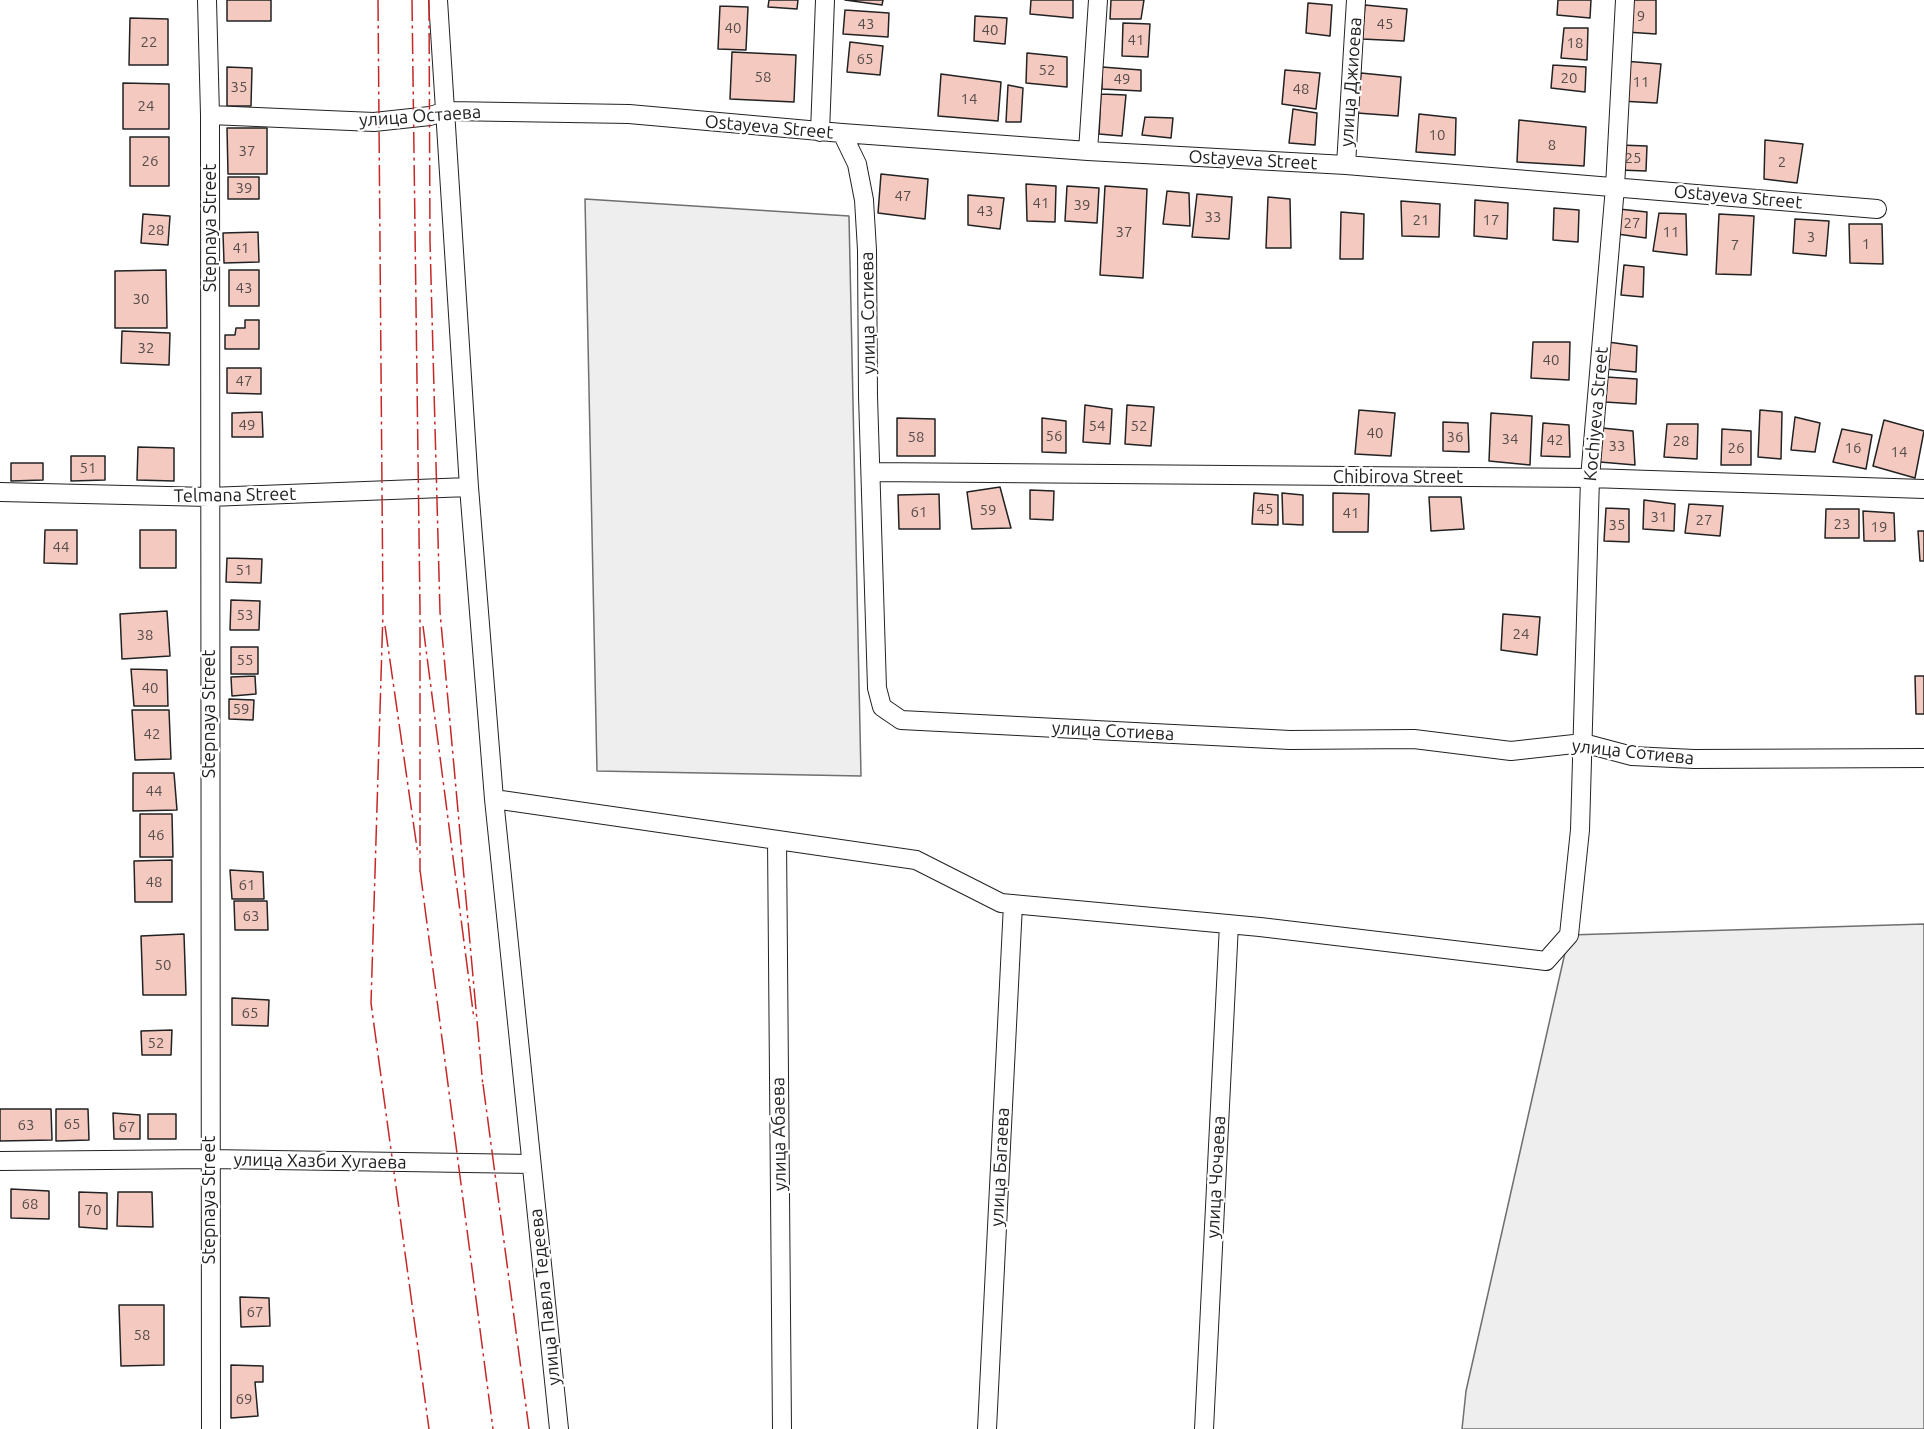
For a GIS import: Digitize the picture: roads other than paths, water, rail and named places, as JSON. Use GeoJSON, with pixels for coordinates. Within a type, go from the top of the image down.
{"type":"FeatureCollection","features":[{"type":"Feature","properties":{"kind":"street","name":"Stepnaya Street"},"geometry":{"type":"LineString","coordinates":[[207,0],[210,115],[211,1429]]}},
{"type":"Feature","properties":{"kind":"street","name":"улица Павла Тедеева"},"geometry":{"type":"LineString","coordinates":[[438,0],[442,88],[447,111],[469,487],[494,799],[559,1429]]}},
{"type":"Feature","properties":{"kind":"street"},"geometry":{"type":"LineString","coordinates":[[820,132],[825,0]]}},
{"type":"Feature","properties":{"kind":"street"},"geometry":{"type":"LineString","coordinates":[[1088,151],[1098,0]]}},
{"type":"Feature","properties":{"kind":"street","name":"улица Джиоева"},"geometry":{"type":"LineString","coordinates":[[1346,165],[1356,0]]}},
{"type":"Feature","properties":{"kind":"street","name":"Kochiyeva Street"},"geometry":{"type":"LineString","coordinates":[[1229,924],[1546,961],[1569,934],[1580,830],[1590,478],[1615,187],[1625,0]]}},
{"type":"Feature","properties":{"kind":"street","name":"улица Остаева"},"geometry":{"type":"LineString","coordinates":[[210,115],[374,122],[430,116],[447,111]]}},
{"type":"Feature","properties":{"kind":"street","name":"Ostayeva Street"},"geometry":{"type":"LineString","coordinates":[[447,111],[629,114],[842,134],[1088,151],[1346,165],[1877,209]]}},
{"type":"Feature","properties":{"kind":"street","name":"улица Сотиева"},"geometry":{"type":"LineString","coordinates":[[842,134],[857,164],[864,200],[877,688],[882,707],[901,720],[1290,740],[1414,739],[1511,750],[1582,743],[1632,756],[1694,759],[1924,758]]}},
{"type":"Feature","properties":{"kind":"street","name":"Chibirova Street"},"geometry":{"type":"LineString","coordinates":[[871,472],[1590,478],[1924,489]]}},
{"type":"Feature","properties":{"kind":"street","name":"Telmana Street"},"geometry":{"type":"LineString","coordinates":[[0,492],[209,497],[469,487]]}},
{"type":"Feature","properties":{"kind":"street"},"geometry":{"type":"LineString","coordinates":[[494,799],[916,860],[1000,903],[1229,924]]}},
{"type":"Feature","properties":{"kind":"street","name":"улица Абаева"},"geometry":{"type":"LineString","coordinates":[[777,840],[782,1429]]}},
{"type":"Feature","properties":{"kind":"street","name":"улица Багаева"},"geometry":{"type":"LineString","coordinates":[[987,1429],[1013,904]]}},
{"type":"Feature","properties":{"kind":"street","name":"улица Чочаева"},"geometry":{"type":"LineString","coordinates":[[1204,1429],[1229,924]]}},
{"type":"Feature","properties":{"kind":"street","name":"улица Хазби Хугаева"},"geometry":{"type":"LineString","coordinates":[[0,1161],[209,1159],[531,1164]]}}]}
